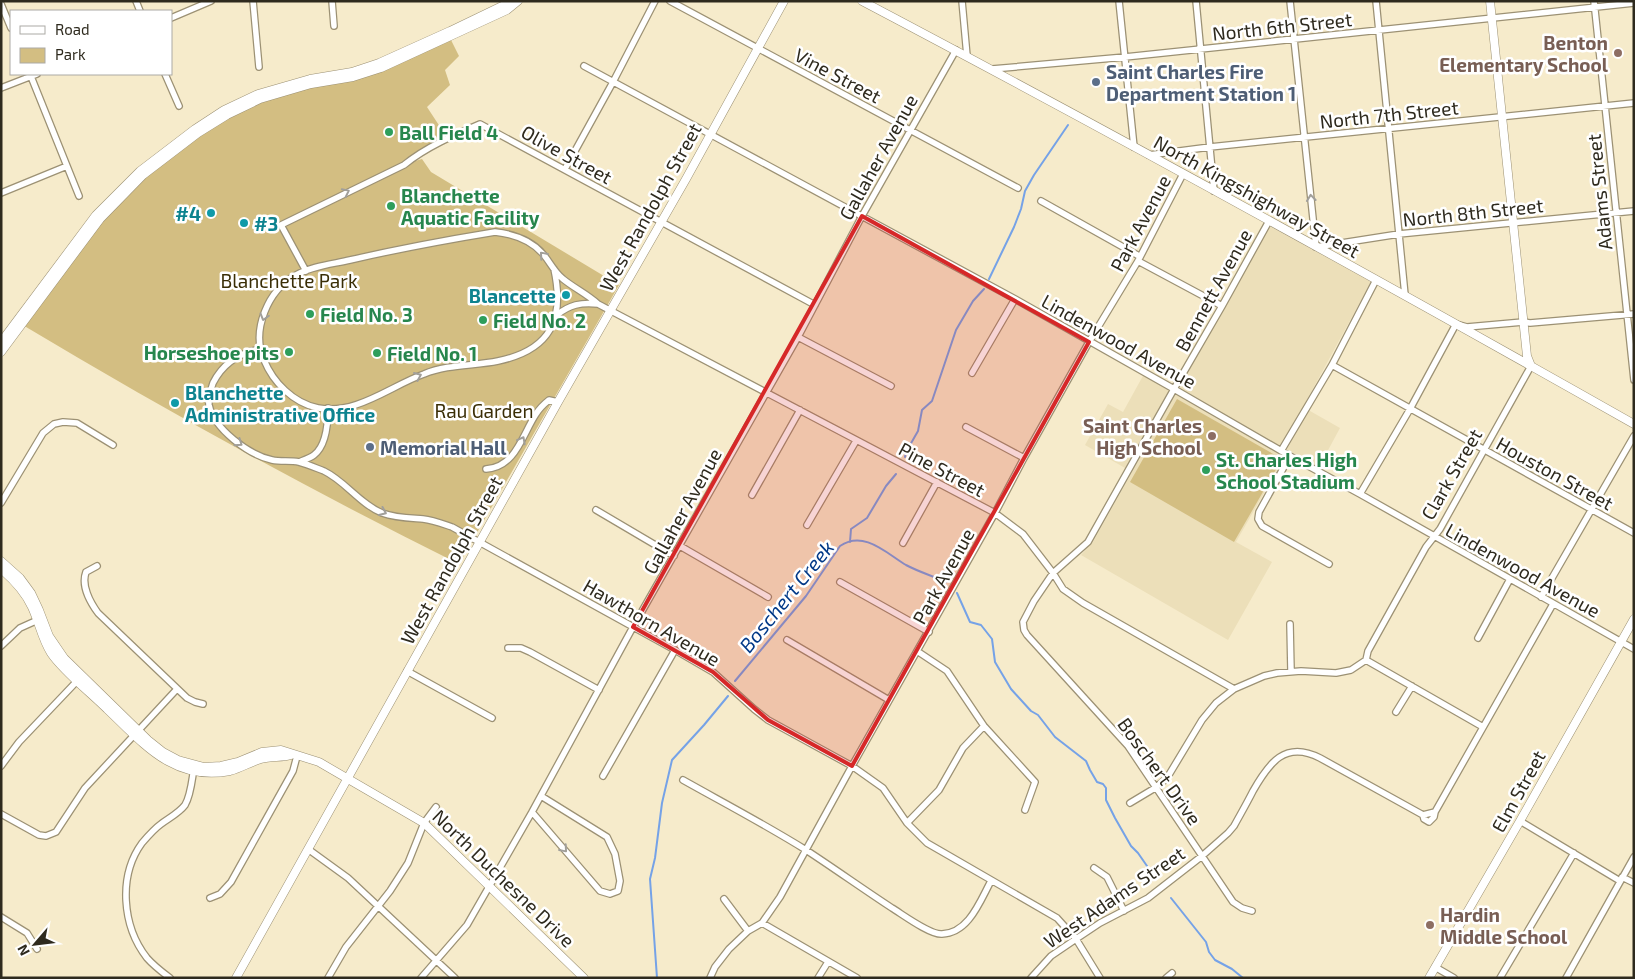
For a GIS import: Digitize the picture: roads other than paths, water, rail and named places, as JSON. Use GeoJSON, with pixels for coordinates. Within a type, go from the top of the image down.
{"type":"FeatureCollection","features":[{"type":"Feature","properties":{"kind":"main road"},"geometry":{"type":"LineString","coordinates":[[1,352],[100,219],[144,175],[198,133],[227,115],[260,99],[312,84],[353,77],[507,10],[517,1]]}},
{"type":"Feature","properties":{"kind":"main road","name":"West Randolph Street"},"geometry":{"type":"LineString","coordinates":[[236,978],[784,1]]}},
{"type":"Feature","properties":{"kind":"main road","name":"North Kingshighway Street"},"geometry":{"type":"LineString","coordinates":[[862,1],[992,69],[1405,295],[1634,424]]}},
{"type":"Feature","properties":{"kind":"main road"},"geometry":{"type":"LineString","coordinates":[[1490,1],[1527,356],[1531,366]]}},
{"type":"Feature","properties":{"kind":"main road"},"geometry":{"type":"LineString","coordinates":[[1,342],[96,215],[140,171],[195,129],[224,110],[258,94],[310,79],[352,72],[386,63]]}},
{"type":"Feature","properties":{"kind":"main road","name":"North Duchesne Drive"},"geometry":{"type":"LineString","coordinates":[[1,561],[14,571],[26,586],[36,601],[40,619]]}},
{"type":"Feature","properties":{"kind":"main road","name":"North Duchesne Drive"},"geometry":{"type":"LineString","coordinates":[[1,570],[14,580],[25,594],[53,644],[80,678],[136,732],[170,756],[194,768],[212,768],[238,762],[255,754],[281,750],[319,762],[346,779],[417,817],[584,978]]}},
{"type":"Feature","properties":{"kind":"main road","name":"Elm Street"},"geometry":{"type":"LineString","coordinates":[[1429,978],[1634,619]]}},
{"type":"Feature","properties":{"kind":"street"},"geometry":{"type":"LineString","coordinates":[[172,18],[211,1]]}},
{"type":"Feature","properties":{"kind":"street"},"geometry":{"type":"LineString","coordinates":[[252,1],[259,67]]}},
{"type":"Feature","properties":{"kind":"street"},"geometry":{"type":"LineString","coordinates":[[332,1],[334,26]]}},
{"type":"Feature","properties":{"kind":"street"},"geometry":{"type":"LineString","coordinates":[[565,169],[655,1]]}},
{"type":"Feature","properties":{"kind":"street","name":"Vine Street"},"geometry":{"type":"LineString","coordinates":[[670,1],[1018,188]]}},
{"type":"Feature","properties":{"kind":"street"},"geometry":{"type":"LineString","coordinates":[[962,1],[967,56]]}},
{"type":"Feature","properties":{"kind":"street"},"geometry":{"type":"LineString","coordinates":[[1119,1],[1134,148]]}},
{"type":"Feature","properties":{"kind":"street"},"geometry":{"type":"LineString","coordinates":[[1196,1],[1214,191]]}},
{"type":"Feature","properties":{"kind":"street"},"geometry":{"type":"LineString","coordinates":[[1290,1],[1316,247]]}},
{"type":"Feature","properties":{"kind":"street"},"geometry":{"type":"LineString","coordinates":[[1376,1],[1405,295]]}},
{"type":"Feature","properties":{"kind":"street","name":"North 6th Street"},"geometry":{"type":"LineString","coordinates":[[992,69],[1125,58],[1492,18],[1594,4],[1634,3]]}},
{"type":"Feature","properties":{"kind":"street"},"geometry":{"type":"LineString","coordinates":[[1,4],[10,26]]}},
{"type":"Feature","properties":{"kind":"street","name":"Adams Street"},"geometry":{"type":"LineString","coordinates":[[1594,4],[1634,380]]}},
{"type":"Feature","properties":{"kind":"street","name":"Gallaher Avenue"},"geometry":{"type":"LineString","coordinates":[[421,978],[437,962],[467,925],[541,796],[633,627],[798,337],[862,216],[956,50]]}},
{"type":"Feature","properties":{"kind":"street","name":"Lindenwood Avenue"},"geometry":{"type":"LineString","coordinates":[[584,66],[1015,299],[1634,649]]}},
{"type":"Feature","properties":{"kind":"street"},"geometry":{"type":"LineString","coordinates":[[1,88],[33,75],[79,196]]}},
{"type":"Feature","properties":{"kind":"street"},"geometry":{"type":"LineString","coordinates":[[165,75],[179,106]]}},
{"type":"Feature","properties":{"kind":"street","name":"North 7th Street"},"geometry":{"type":"LineString","coordinates":[[1148,155],[1634,103]]}},
{"type":"Feature","properties":{"kind":"street","name":"Olive Street"},"geometry":{"type":"LineString","coordinates":[[306,271],[282,225],[404,164],[441,142],[480,124],[565,169],[660,223],[815,305]]}},
{"type":"Feature","properties":{"kind":"street"},"geometry":{"type":"LineString","coordinates":[[1,193],[67,166]]}},
{"type":"Feature","properties":{"kind":"street","name":"Park Avenue"},"geometry":{"type":"LineString","coordinates":[[710,978],[715,967],[729,949],[748,932],[762,923],[780,897],[1024,458],[1138,258],[1183,174]]}},
{"type":"Feature","properties":{"kind":"street"},"geometry":{"type":"LineString","coordinates":[[1041,201],[1222,306]]}},
{"type":"Feature","properties":{"kind":"street","name":"North 8th Street"},"geometry":{"type":"LineString","coordinates":[[1316,247],[1399,234],[1634,211]]}},
{"type":"Feature","properties":{"kind":"street","name":"Bennett Avenue"},"geometry":{"type":"LineString","coordinates":[[1053,573],[1088,542],[1269,221]]}},
{"type":"Feature","properties":{"kind":"street","name":"Pine Street"},"geometry":{"type":"LineString","coordinates":[[260,349],[259,339],[266,308],[274,294],[296,275],[306,271],[402,249],[495,232],[510,234],[529,242],[542,253],[562,278],[610,312],[995,513],[1023,534],[1063,588],[1083,603],[1234,689]]}},
{"type":"Feature","properties":{"kind":"street"},"geometry":{"type":"LineString","coordinates":[[260,349],[273,376],[286,392],[301,402],[318,408],[342,408],[359,404],[416,377],[440,368],[498,361],[516,356],[530,349],[542,340],[557,315],[557,286],[554,269]]}},
{"type":"Feature","properties":{"kind":"street"},"geometry":{"type":"LineString","coordinates":[[1281,451],[1332,365],[1376,280]]}},
{"type":"Feature","properties":{"kind":"street"},"geometry":{"type":"LineString","coordinates":[[972,373],[1015,299]]}},
{"type":"Feature","properties":{"kind":"street"},"geometry":{"type":"LineString","coordinates":[[557,315],[566,307],[588,303],[598,304]]}},
{"type":"Feature","properties":{"kind":"street"},"geometry":{"type":"LineString","coordinates":[[1360,494],[1410,409],[1456,324],[1467,327],[1634,314]]}},
{"type":"Feature","properties":{"kind":"street"},"geometry":{"type":"LineString","coordinates":[[798,337],[891,386]]}},
{"type":"Feature","properties":{"kind":"street","name":"Hawthorn Avenue"},"geometry":{"type":"LineString","coordinates":[[260,349],[238,356],[226,364],[211,388],[209,404],[214,418],[224,431],[236,441],[258,455],[273,460],[300,462],[325,472],[381,512],[394,517],[424,519],[452,527],[713,672],[768,720],[852,766],[883,788],[907,823],[927,843],[1057,918],[1076,939],[1100,978]]}},
{"type":"Feature","properties":{"kind":"street","name":"Houston Street"},"geometry":{"type":"LineString","coordinates":[[1332,365],[1634,533]]}},
{"type":"Feature","properties":{"kind":"street","name":"Clark Street"},"geometry":{"type":"LineString","coordinates":[[1366,660],[1368,651],[1426,547],[1440,530],[1531,366]]}},
{"type":"Feature","properties":{"kind":"street"},"geometry":{"type":"LineString","coordinates":[[486,469],[494,469],[514,455],[536,413],[549,400],[558,402]]}},
{"type":"Feature","properties":{"kind":"street"},"geometry":{"type":"LineString","coordinates":[[300,462],[314,455],[319,450],[326,430],[328,408]]}},
{"type":"Feature","properties":{"kind":"street"},"geometry":{"type":"LineString","coordinates":[[752,495],[800,410]]}},
{"type":"Feature","properties":{"kind":"street"},"geometry":{"type":"LineString","coordinates":[[1,503],[43,433],[54,424],[63,422],[77,423],[113,445]]}},
{"type":"Feature","properties":{"kind":"street"},"geometry":{"type":"LineString","coordinates":[[966,427],[1024,458]]}},
{"type":"Feature","properties":{"kind":"street"},"geometry":{"type":"LineString","coordinates":[[1541,598],[1634,436]]}},
{"type":"Feature","properties":{"kind":"street"},"geometry":{"type":"LineString","coordinates":[[808,525],[856,441]]}},
{"type":"Feature","properties":{"kind":"street"},"geometry":{"type":"LineString","coordinates":[[1290,456],[1259,512],[1258,518],[1262,526],[1329,564]]}},
{"type":"Feature","properties":{"kind":"street"},"geometry":{"type":"LineString","coordinates":[[903,543],[937,482]]}},
{"type":"Feature","properties":{"kind":"street"},"geometry":{"type":"LineString","coordinates":[[596,510],[674,556]]}},
{"type":"Feature","properties":{"kind":"street"},"geometry":{"type":"LineString","coordinates":[[680,546],[768,597]]}},
{"type":"Feature","properties":{"kind":"street"},"geometry":{"type":"LineString","coordinates":[[97,566],[86,572],[85,576],[87,593],[93,607],[177,689],[195,702],[203,704]]}},
{"type":"Feature","properties":{"kind":"street","name":"Boschert Drive"},"geometry":{"type":"LineString","coordinates":[[1053,573],[1025,615],[1023,622],[1024,630],[1128,746],[1233,902],[1242,908],[1252,911]]}},
{"type":"Feature","properties":{"kind":"street"},"geometry":{"type":"LineString","coordinates":[[1478,638],[1510,579]]}},
{"type":"Feature","properties":{"kind":"street"},"geometry":{"type":"LineString","coordinates":[[840,582],[929,632]]}},
{"type":"Feature","properties":{"kind":"street","name":"West Adams Street"},"geometry":{"type":"LineString","coordinates":[[1031,978],[1051,956],[1100,923],[1148,898],[1228,833],[1234,826],[1265,771],[1281,755],[1291,751],[1304,751],[1314,754],[1423,815],[1435,812],[1553,604]]}},
{"type":"Feature","properties":{"kind":"street"},"geometry":{"type":"LineString","coordinates":[[1,646],[16,630],[40,619]]}},
{"type":"Feature","properties":{"kind":"street"},"geometry":{"type":"LineString","coordinates":[[1290,624],[1291,671]]}},
{"type":"Feature","properties":{"kind":"street"},"geometry":{"type":"LineString","coordinates":[[787,640],[889,700]]}},
{"type":"Feature","properties":{"kind":"street"},"geometry":{"type":"LineString","coordinates":[[508,648],[521,648],[530,652],[599,690]]}},
{"type":"Feature","properties":{"kind":"street"},"geometry":{"type":"LineString","coordinates":[[603,776],[675,650]]}},
{"type":"Feature","properties":{"kind":"street"},"geometry":{"type":"LineString","coordinates":[[917,651],[947,671],[984,726],[1034,782],[1025,810]]}},
{"type":"Feature","properties":{"kind":"street"},"geometry":{"type":"LineString","coordinates":[[1130,804],[1167,778],[1202,720],[1216,703],[1234,689],[1264,676],[1291,671],[1336,673],[1352,670],[1366,660],[1483,726]]}},
{"type":"Feature","properties":{"kind":"street"},"geometry":{"type":"LineString","coordinates":[[407,671],[492,718]]}},
{"type":"Feature","properties":{"kind":"street"},"geometry":{"type":"LineString","coordinates":[[1,766],[19,742],[80,678]]}},
{"type":"Feature","properties":{"kind":"street"},"geometry":{"type":"LineString","coordinates":[[1396,712],[1412,686]]}},
{"type":"Feature","properties":{"kind":"street"},"geometry":{"type":"LineString","coordinates":[[1,814],[39,835],[46,836],[56,832],[85,788],[177,689]]}},
{"type":"Feature","properties":{"kind":"street"},"geometry":{"type":"LineString","coordinates":[[907,823],[939,790],[963,748],[984,726]]}},
{"type":"Feature","properties":{"kind":"street"},"geometry":{"type":"LineString","coordinates":[[210,898],[220,894],[231,882],[293,771],[294,755]]}},
{"type":"Feature","properties":{"kind":"street"},"geometry":{"type":"LineString","coordinates":[[170,978],[151,962],[136,939],[129,919],[126,889],[130,868],[139,848],[158,827],[184,806],[189,794],[194,768]]}},
{"type":"Feature","properties":{"kind":"street"},"geometry":{"type":"LineString","coordinates":[[683,780],[805,850],[909,919],[940,935],[958,930],[966,923],[973,914],[990,881]]}},
{"type":"Feature","properties":{"kind":"street"},"geometry":{"type":"LineString","coordinates":[[532,812],[600,891],[610,894],[618,892],[620,881],[615,854],[607,837],[541,796]]}},
{"type":"Feature","properties":{"kind":"street"},"geometry":{"type":"LineString","coordinates":[[328,978],[346,948],[408,863],[424,823],[436,807]]}},
{"type":"Feature","properties":{"kind":"street"},"geometry":{"type":"LineString","coordinates":[[1520,821],[1621,879],[1634,883]]}},
{"type":"Feature","properties":{"kind":"street"},"geometry":{"type":"LineString","coordinates":[[308,849],[348,878],[455,978]]}},
{"type":"Feature","properties":{"kind":"street"},"geometry":{"type":"LineString","coordinates":[[1500,978],[1574,853]]}},
{"type":"Feature","properties":{"kind":"street"},"geometry":{"type":"LineString","coordinates":[[1566,978],[1634,857]]}},
{"type":"Feature","properties":{"kind":"street"},"geometry":{"type":"LineString","coordinates":[[1094,868],[1107,877],[1124,911]]}},
{"type":"Feature","properties":{"kind":"street"},"geometry":{"type":"LineString","coordinates":[[724,899],[748,932]]}},
{"type":"Feature","properties":{"kind":"street"},"geometry":{"type":"LineString","coordinates":[[1,917],[27,933],[37,949]]}},
{"type":"Feature","properties":{"kind":"street"},"geometry":{"type":"LineString","coordinates":[[762,923],[857,978]]}},
{"type":"Feature","properties":{"kind":"street"},"geometry":{"type":"LineString","coordinates":[[818,978],[828,962]]}},
{"type":"Feature","properties":{"kind":"street"},"geometry":{"type":"LineString","coordinates":[[1435,967],[1454,978]]}},
{"type":"Feature","properties":{"kind":"street"},"geometry":{"type":"LineString","coordinates":[[1166,978],[1172,973]]}},
{"type":"Feature","properties":{"kind":"waterway"},"geometry":{"type":"LineString","coordinates":[[989,279],[1014,227],[1025,191],[1068,125]]}},
{"type":"Feature","properties":{"kind":"waterway"},"geometry":{"type":"LineString","coordinates":[[905,457],[918,431],[922,410],[932,401],[956,330],[973,301],[984,289]]}},
{"type":"Feature","properties":{"kind":"waterway"},"geometry":{"type":"LineString","coordinates":[[850,542],[851,529],[867,518],[886,486],[896,474]]}},
{"type":"Feature","properties":{"kind":"waterway","name":"Boschert Creek"},"geometry":{"type":"LineString","coordinates":[[735,681],[806,596],[840,546],[849,542],[866,542],[883,549],[906,565],[946,582]]}},
{"type":"Feature","properties":{"kind":"waterway","name":"Boschert Creek"},"geometry":{"type":"LineString","coordinates":[[957,593],[970,622],[981,625],[992,639],[995,662],[1011,689],[1031,711],[1038,715],[1055,737],[1086,761],[1097,782],[1103,784],[1106,788],[1106,800],[1115,818],[1131,846],[1156,879]]}},
{"type":"Feature","properties":{"kind":"waterway","name":"Boschert Creek"},"geometry":{"type":"LineString","coordinates":[[657,978],[650,879],[655,858],[662,803],[672,760],[728,696]]}},
{"type":"Feature","properties":{"kind":"waterway","name":"Boschert Creek"},"geometry":{"type":"LineString","coordinates":[[1171,898],[1206,942],[1209,952],[1215,960],[1232,969],[1243,978]]}},
{"type":"Feature","properties":{"kind":"place","name":"Benton Elementary School"},"geometry":{"type":"Point","coordinates":[1618,53]}},
{"type":"Feature","properties":{"kind":"place","name":"Saint Charles Fire Department Station 1"},"geometry":{"type":"Point","coordinates":[1096,82]}},
{"type":"Feature","properties":{"kind":"place","name":"Ball Field 4"},"geometry":{"type":"Point","coordinates":[389,132]}},
{"type":"Feature","properties":{"kind":"place","name":"Blanchette Aquatic Facility"},"geometry":{"type":"Point","coordinates":[391,206]}},
{"type":"Feature","properties":{"kind":"place","name":"#4"},"geometry":{"type":"Point","coordinates":[211,213]}},
{"type":"Feature","properties":{"kind":"place","name":"#3"},"geometry":{"type":"Point","coordinates":[244,223]}},
{"type":"Feature","properties":{"kind":"place","name":"Blancette"},"geometry":{"type":"Point","coordinates":[566,295]}},
{"type":"Feature","properties":{"kind":"place","name":"Field No. 3"},"geometry":{"type":"Point","coordinates":[310,314]}},
{"type":"Feature","properties":{"kind":"place","name":"Field No. 2"},"geometry":{"type":"Point","coordinates":[483,320]}},
{"type":"Feature","properties":{"kind":"place","name":"Horseshoe pits"},"geometry":{"type":"Point","coordinates":[289,352]}},
{"type":"Feature","properties":{"kind":"place","name":"Field No. 1"},"geometry":{"type":"Point","coordinates":[377,353]}},
{"type":"Feature","properties":{"kind":"place","name":"Blanchette Administrative Office"},"geometry":{"type":"Point","coordinates":[175,403]}},
{"type":"Feature","properties":{"kind":"place","name":"Saint Charles High School"},"geometry":{"type":"Point","coordinates":[1212,436]}},
{"type":"Feature","properties":{"kind":"place","name":"Memorial Hall"},"geometry":{"type":"Point","coordinates":[370,447]}},
{"type":"Feature","properties":{"kind":"place","name":"St. Charles High School Stadium"},"geometry":{"type":"Point","coordinates":[1206,470]}},
{"type":"Feature","properties":{"kind":"place","name":"Hardin Middle School"},"geometry":{"type":"Point","coordinates":[1430,925]}},
{"type":"Feature","properties":{"kind":"park label","name":"Blanchette Park"},"geometry":{"type":"Point","coordinates":[289,280]}},
{"type":"Feature","properties":{"kind":"park label","name":"Rau Garden"},"geometry":{"type":"Point","coordinates":[484,410]}}]}
